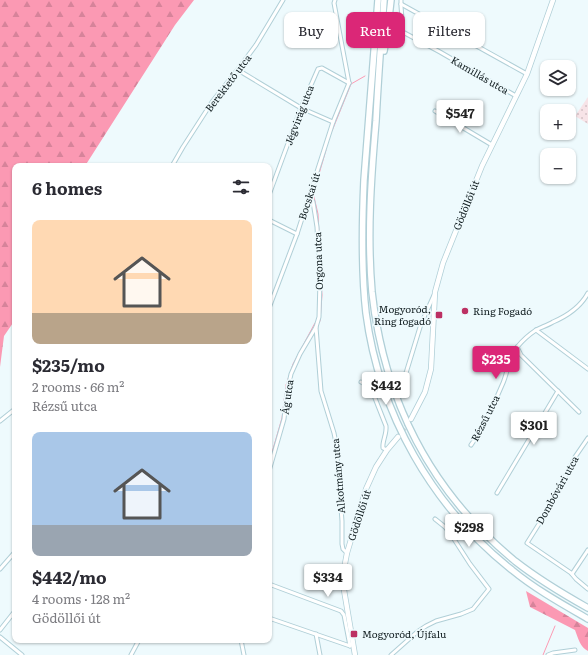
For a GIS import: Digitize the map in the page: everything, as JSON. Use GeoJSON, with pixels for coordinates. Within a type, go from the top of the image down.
{"type":"FeatureCollection","features":[{"type":"Feature","properties":{"kind":"highway"},"geometry":{"type":"LineString","coordinates":[[378,0],[364,180],[362,250],[366,314],[374,354],[384,390],[400,428],[416,459],[442,499],[462,524],[485,547],[517,574],[588,619]]}},
{"type":"Feature","properties":{"kind":"highway"},"geometry":{"type":"LineString","coordinates":[[384,0],[371,188],[370,230],[372,292],[386,366],[408,426],[425,457],[441,482],[469,517],[501,549],[527,570],[547,584],[588,608]]}},
{"type":"Feature","properties":{"kind":"highway"},"geometry":{"type":"LineString","coordinates":[[379,77],[391,0]]}},
{"type":"Feature","properties":{"kind":"main road","name":"Gödöllői út"},"geometry":{"type":"LineString","coordinates":[[411,419],[425,392],[431,369],[435,292],[446,256],[482,166],[527,74],[553,0]]}},
{"type":"Feature","properties":{"kind":"main road","name":"Gödöllői út"},"geometry":{"type":"LineString","coordinates":[[355,655],[352,647],[344,590],[344,574],[347,553],[366,489],[376,467],[398,437]]}},
{"type":"Feature","properties":{"kind":"street","name":"Berektető utca"},"geometry":{"type":"LineString","coordinates":[[174,163],[212,102],[256,46],[283,0]]}},
{"type":"Feature","properties":{"kind":"street"},"geometry":{"type":"LineString","coordinates":[[335,0],[334,3],[349,83]]}},
{"type":"Feature","properties":{"kind":"street"},"geometry":{"type":"LineString","coordinates":[[401,0],[401,4],[527,74]]}},
{"type":"Feature","properties":{"kind":"street","name":"Kamillás utca"},"geometry":{"type":"LineString","coordinates":[[401,4],[401,31],[516,96]]}},
{"type":"Feature","properties":{"kind":"street","name":"Jégvirág utca"},"geometry":{"type":"LineString","coordinates":[[272,187],[301,108],[318,69],[322,68],[349,83]]}},
{"type":"Feature","properties":{"kind":"street"},"geometry":{"type":"LineString","coordinates":[[238,70],[301,108],[333,122]]}},
{"type":"Feature","properties":{"kind":"street","name":"Bocskai út"},"geometry":{"type":"LineString","coordinates":[[272,300],[297,234],[333,122],[349,83]]}},
{"type":"Feature","properties":{"kind":"street"},"geometry":{"type":"LineString","coordinates":[[435,111],[492,145]]}},
{"type":"Feature","properties":{"kind":"street","name":"Orgona utca"},"geometry":{"type":"LineString","coordinates":[[309,195],[314,208],[317,227],[320,280],[319,317],[316,327]]}},
{"type":"Feature","properties":{"kind":"street"},"geometry":{"type":"LineString","coordinates":[[272,222],[297,234]]}},
{"type":"Feature","properties":{"kind":"street"},"geometry":{"type":"LineString","coordinates":[[402,376],[406,373],[420,324],[435,292]]}},
{"type":"Feature","properties":{"kind":"street","name":"Rézsű utca"},"geometry":{"type":"LineString","coordinates":[[471,446],[480,433],[504,381],[510,359],[517,347],[536,330],[555,321],[576,308],[582,303],[588,293]]}},
{"type":"Feature","properties":{"kind":"street","name":"Ág utca"},"geometry":{"type":"LineString","coordinates":[[272,461],[284,419],[291,374],[297,360],[316,327]]}},
{"type":"Feature","properties":{"kind":"street","name":"Alkotmány utca"},"geometry":{"type":"LineString","coordinates":[[316,327],[321,391],[336,442],[342,544],[343,549],[347,553]]}},
{"type":"Feature","properties":{"kind":"street"},"geometry":{"type":"LineString","coordinates":[[536,330],[588,369]]}},
{"type":"Feature","properties":{"kind":"street"},"geometry":{"type":"LineString","coordinates":[[517,347],[521,355],[579,412]]}},
{"type":"Feature","properties":{"kind":"street"},"geometry":{"type":"LineString","coordinates":[[361,382],[368,385],[370,388],[386,426],[382,445],[383,448],[387,450]]}},
{"type":"Feature","properties":{"kind":"street"},"geometry":{"type":"LineString","coordinates":[[497,493],[558,392]]}},
{"type":"Feature","properties":{"kind":"street"},"geometry":{"type":"LineString","coordinates":[[0,420],[12,411]]}},
{"type":"Feature","properties":{"kind":"street","name":"Dombóvári utca"},"geometry":{"type":"LineString","coordinates":[[572,574],[527,543],[549,508],[575,458],[588,438]]}},
{"type":"Feature","properties":{"kind":"street"},"geometry":{"type":"LineString","coordinates":[[391,655],[426,626],[436,621],[473,609],[489,590],[452,536],[445,527],[435,519]]}},
{"type":"Feature","properties":{"kind":"street"},"geometry":{"type":"LineString","coordinates":[[588,550],[572,574],[588,589]]}},
{"type":"Feature","properties":{"kind":"street"},"geometry":{"type":"LineString","coordinates":[[0,569],[12,555]]}},
{"type":"Feature","properties":{"kind":"street"},"geometry":{"type":"LineString","coordinates":[[272,585],[342,611],[352,647]]}},
{"type":"Feature","properties":{"kind":"street"},"geometry":{"type":"LineString","coordinates":[[0,630],[12,616]]}},
{"type":"Feature","properties":{"kind":"street"},"geometry":{"type":"LineString","coordinates":[[272,619],[352,647]]}},
{"type":"Feature","properties":{"kind":"street"},"geometry":{"type":"LineString","coordinates":[[316,634],[320,655]]}},
{"type":"Feature","properties":{"kind":"street"},"geometry":{"type":"LineString","coordinates":[[0,637],[22,655]]}},
{"type":"Feature","properties":{"kind":"street"},"geometry":{"type":"LineString","coordinates":[[131,655],[137,643]]}},
{"type":"Feature","properties":{"kind":"street"},"geometry":{"type":"LineString","coordinates":[[242,643],[244,655]]}},
{"type":"Feature","properties":{"kind":"street"},"geometry":{"type":"LineString","coordinates":[[548,655],[576,650]]}},
{"type":"Feature","properties":{"kind":"green space"},"geometry":{"type":"Polygon","coordinates":[[[0,0],[194,0],[175,25],[87,163],[12,163],[12,324],[4,336],[0,367],[0,0]]]}},
{"type":"Feature","properties":{"kind":"green space"},"geometry":{"type":"Polygon","coordinates":[[[526,591],[588,628],[588,651],[581,645],[575,630],[530,607],[526,591]]]}},
{"type":"Feature","properties":{"kind":"shaded area"},"geometry":{"type":"Polygon","coordinates":[[[588,97],[588,124],[576,117],[588,97]]]}},
{"type":"Feature","properties":{"kind":"waterway"},"geometry":{"type":"LineString","coordinates":[[332,131],[351,84],[365,76]]}},
{"type":"Feature","properties":{"kind":"waterway"},"geometry":{"type":"LineString","coordinates":[[321,274],[318,214],[314,191],[326,150]]}},
{"type":"Feature","properties":{"kind":"waterway"},"geometry":{"type":"LineString","coordinates":[[320,321],[322,295],[321,283]]}},
{"type":"Feature","properties":{"kind":"waterway"},"geometry":{"type":"LineString","coordinates":[[272,453],[282,418],[286,385],[293,364],[315,323]]}},
{"type":"Feature","properties":{"kind":"waterway"},"geometry":{"type":"LineString","coordinates":[[543,655],[555,626]]}},
{"type":"Feature","properties":{"kind":"tunnel"},"geometry":{"type":"LineString","coordinates":[[398,437],[409,422]]}},
{"type":"Feature","properties":{"kind":"place","name":"Ring Fogadó"},"geometry":{"type":"Point","coordinates":[465,311]}},
{"type":"Feature","properties":{"kind":"place","name":"Mogyoród, Ring fogadó"},"geometry":{"type":"Point","coordinates":[439,315]}},
{"type":"Feature","properties":{"kind":"place","name":"Mogyoród, Újfalu"},"geometry":{"type":"Point","coordinates":[354,634]}}]}
